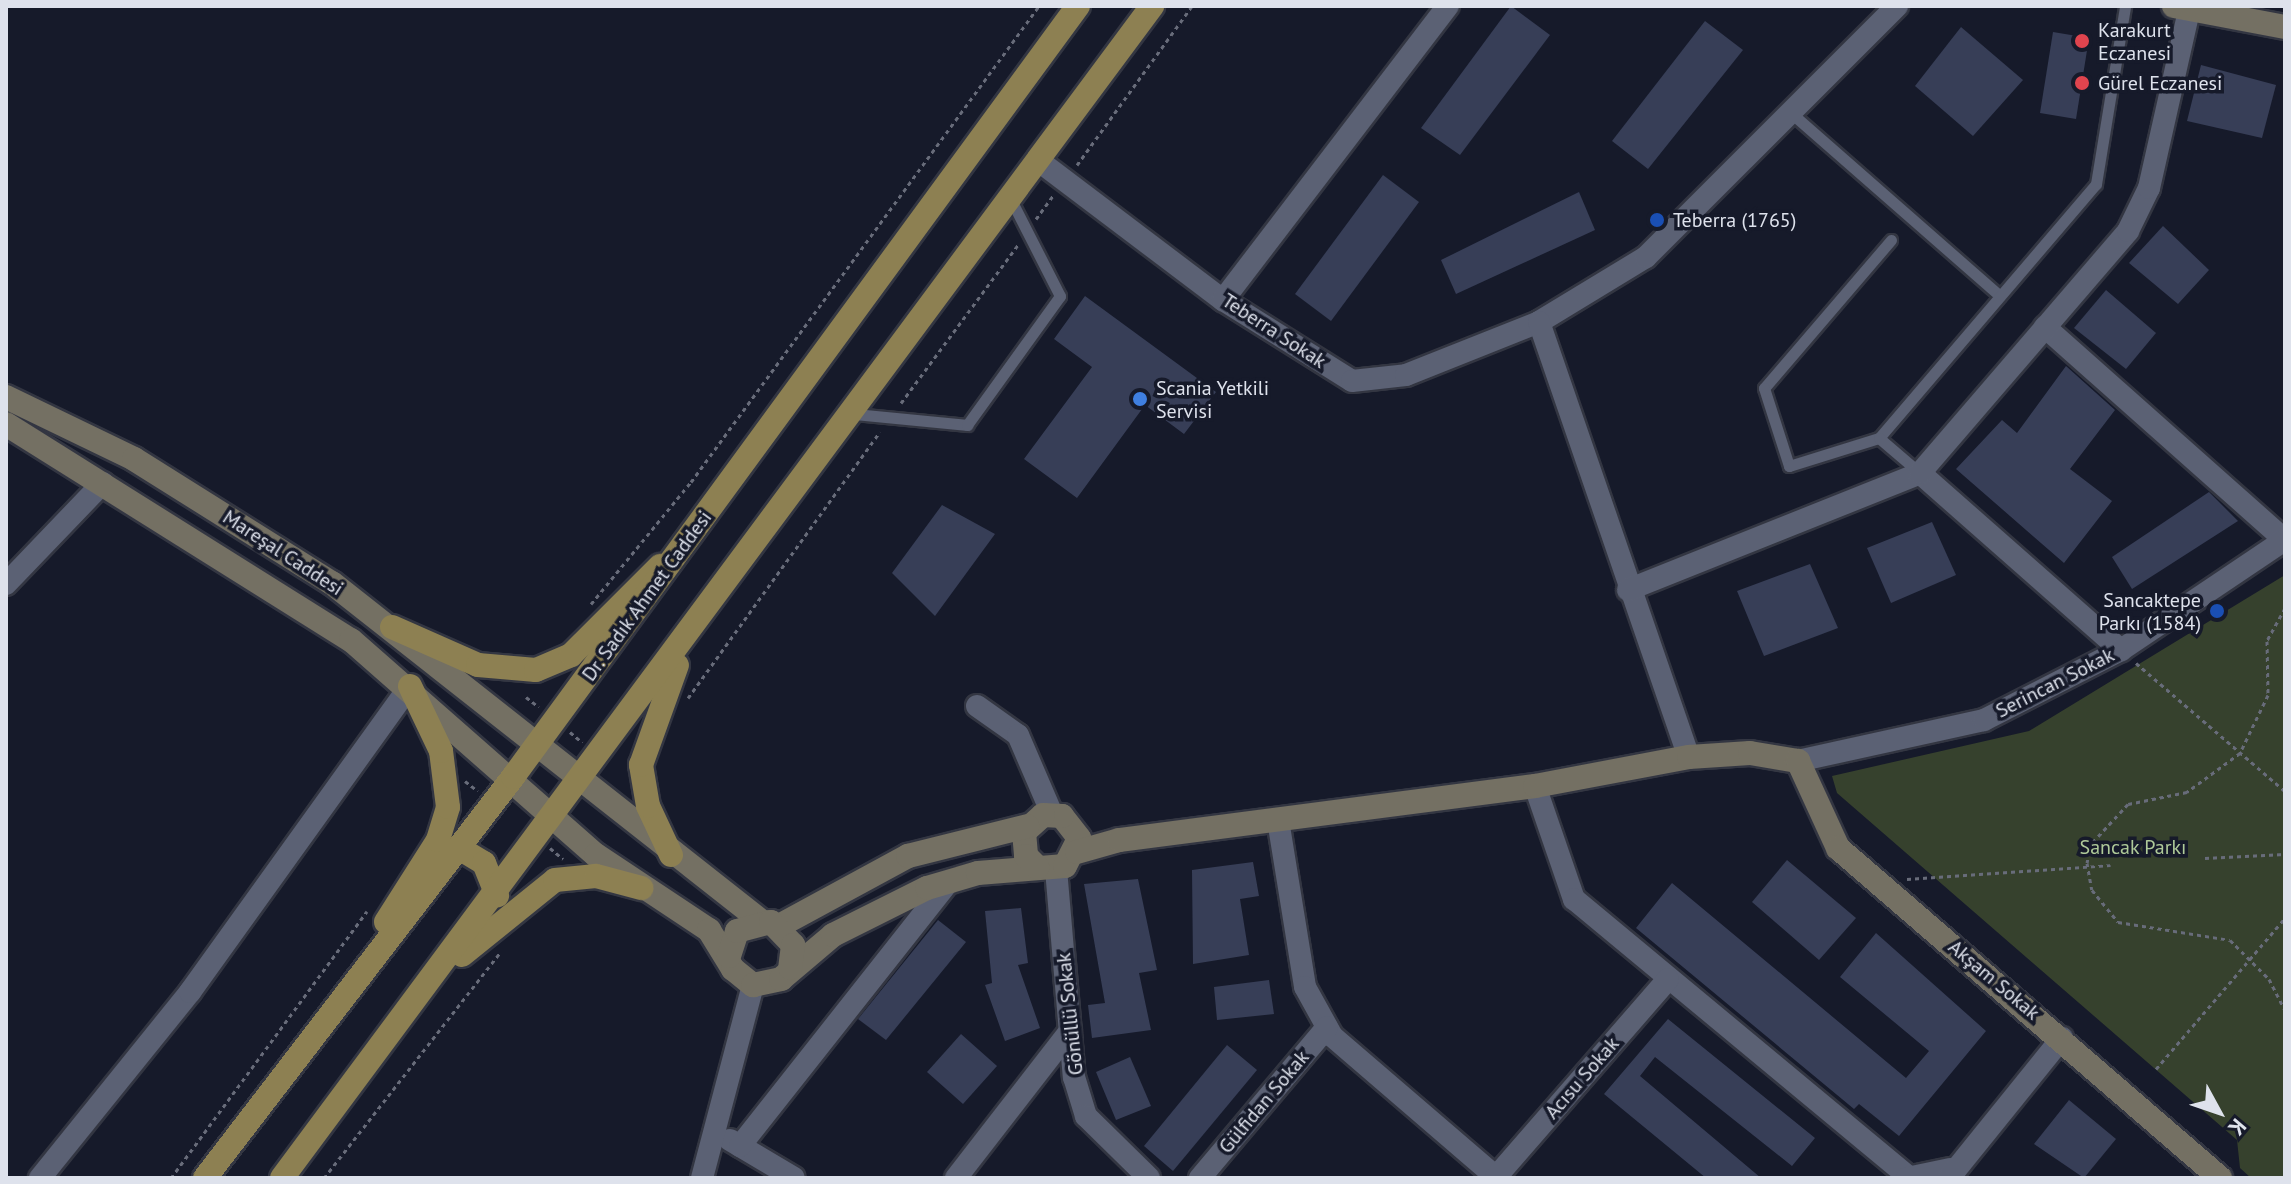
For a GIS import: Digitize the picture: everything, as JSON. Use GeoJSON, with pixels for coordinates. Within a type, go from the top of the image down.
{"type":"FeatureCollection","features":[{"type":"Feature","properties":{"kind":"main road","name":"Dr. Sadık Ahmet Caddesi"},"geometry":{"type":"LineString","coordinates":[[205,1178],[538,744],[1078,6]]}},
{"type":"Feature","properties":{"kind":"main road"},"geometry":{"type":"LineString","coordinates":[[282,1178],[680,651],[1152,6]]}},
{"type":"Feature","properties":{"kind":"main road"},"geometry":{"type":"LineString","coordinates":[[392,627],[490,669],[536,670],[571,655],[628,591],[676,557]]}},
{"type":"Feature","properties":{"kind":"main road"},"geometry":{"type":"LineString","coordinates":[[671,855],[648,806],[641,765],[680,651]]}},
{"type":"Feature","properties":{"kind":"main road"},"geometry":{"type":"LineString","coordinates":[[368,969],[386,923],[438,840],[448,807],[441,751],[410,686]]}},
{"type":"Feature","properties":{"kind":"main road"},"geometry":{"type":"LineString","coordinates":[[459,848],[484,863],[497,895]]}},
{"type":"Feature","properties":{"kind":"main road"},"geometry":{"type":"LineString","coordinates":[[443,966],[555,880],[596,876],[641,888]]}},
{"type":"Feature","properties":{"kind":"street"},"geometry":{"type":"LineString","coordinates":[[1223,300],[1448,6]]}},
{"type":"Feature","properties":{"kind":"street","name":"Teberra Sokak"},"geometry":{"type":"LineString","coordinates":[[1039,161],[1223,300],[1352,381],[1406,375],[1539,322],[1646,257],[1788,111],[1897,6]]}},
{"type":"Feature","properties":{"kind":"street"},"geometry":{"type":"LineString","coordinates":[[1628,590],[1920,473],[2128,231],[2149,188],[2184,7],[2285,27]]}},
{"type":"Feature","properties":{"kind":"street"},"geometry":{"type":"LineString","coordinates":[[1539,322],[1628,590],[1689,757]]}},
{"type":"Feature","properties":{"kind":"street"},"geometry":{"type":"LineString","coordinates":[[2045,327],[2285,540]]}},
{"type":"Feature","properties":{"kind":"street","name":"Mareşal Caddesi"},"geometry":{"type":"LineString","coordinates":[[6,397],[134,459],[392,627],[671,855],[770,923]]}},
{"type":"Feature","properties":{"kind":"street","name":"Mareşal Caddesi"},"geometry":{"type":"LineString","coordinates":[[6,424],[320,618],[410,686],[556,817],[641,888],[709,930],[729,956]]}},
{"type":"Feature","properties":{"kind":"street"},"geometry":{"type":"LineString","coordinates":[[1920,473],[2121,650]]}},
{"type":"Feature","properties":{"kind":"street"},"geometry":{"type":"LineString","coordinates":[[6,584],[103,483]]}},
{"type":"Feature","properties":{"kind":"street","name":"Serincan Sokak"},"geometry":{"type":"LineString","coordinates":[[1798,761],[1984,720],[2121,650],[2285,540]]}},
{"type":"Feature","properties":{"kind":"street"},"geometry":{"type":"LineString","coordinates":[[40,1178],[190,992],[410,686]]}},
{"type":"Feature","properties":{"kind":"street"},"geometry":{"type":"LineString","coordinates":[[977,706],[1018,735],[1052,814],[1076,841]]}},
{"type":"Feature","properties":{"kind":"street"},"geometry":{"type":"LineString","coordinates":[[753,985],[767,985],[833,935],[949,881],[1047,868],[1076,841],[1119,840],[1535,786],[1689,757],[1750,753],[1798,761]]}},
{"type":"Feature","properties":{"kind":"street","name":"Akşam Sokak"},"geometry":{"type":"LineString","coordinates":[[1798,761],[1838,848],[2062,1038],[2220,1178]]}},
{"type":"Feature","properties":{"kind":"street"},"geometry":{"type":"LineString","coordinates":[[1535,786],[1574,899],[1908,1178],[1949,1173],[2062,1038]]}},
{"type":"Feature","properties":{"kind":"street"},"geometry":{"type":"LineString","coordinates":[[753,985],[729,956],[737,931],[770,923],[908,856],[1027,826],[1052,814]]}},
{"type":"Feature","properties":{"kind":"street"},"geometry":{"type":"LineString","coordinates":[[1278,820],[1305,987],[1327,1027],[1496,1178]]}},
{"type":"Feature","properties":{"kind":"street"},"geometry":{"type":"LineString","coordinates":[[1027,826],[1023,847],[1047,868]]}},
{"type":"Feature","properties":{"kind":"street","name":"Gönüllü Sokak"},"geometry":{"type":"LineString","coordinates":[[1047,868],[1070,1031],[1086,1116],[1149,1178]]}},
{"type":"Feature","properties":{"kind":"street"},"geometry":{"type":"LineString","coordinates":[[740,1146],[949,881]]}},
{"type":"Feature","properties":{"kind":"street"},"geometry":{"type":"LineString","coordinates":[[770,923],[793,945],[790,968]]}},
{"type":"Feature","properties":{"kind":"street","name":"Acısu Sokak"},"geometry":{"type":"LineString","coordinates":[[1496,1178],[1668,979]]}},
{"type":"Feature","properties":{"kind":"street"},"geometry":{"type":"LineString","coordinates":[[702,1178],[753,985]]}},
{"type":"Feature","properties":{"kind":"street","name":"Gülfidan Sokak"},"geometry":{"type":"LineString","coordinates":[[1200,1178],[1327,1027]]}},
{"type":"Feature","properties":{"kind":"street"},"geometry":{"type":"LineString","coordinates":[[956,1178],[1070,1031]]}},
{"type":"Feature","properties":{"kind":"street"},"geometry":{"type":"LineString","coordinates":[[714,1132],[794,1178]]}},
{"type":"Feature","properties":{"kind":"lane"},"geometry":{"type":"LineString","coordinates":[[1891,240],[1764,388],[1789,466],[1879,438],[2096,184],[2125,6]]}},
{"type":"Feature","properties":{"kind":"lane"},"geometry":{"type":"LineString","coordinates":[[1788,111],[2000,296]]}},
{"type":"Feature","properties":{"kind":"lane"},"geometry":{"type":"LineString","coordinates":[[855,414],[967,425],[1060,296],[1011,200]]}},
{"type":"Feature","properties":{"kind":"lane"},"geometry":{"type":"LineString","coordinates":[[1879,438],[1920,473]]}},
{"type":"Feature","properties":{"kind":"path"},"geometry":{"type":"LineString","coordinates":[[589,606],[691,482],[1039,6]]}},
{"type":"Feature","properties":{"kind":"path"},"geometry":{"type":"LineString","coordinates":[[682,707],[1192,6]]}},
{"type":"Feature","properties":{"kind":"path"},"geometry":{"type":"LineString","coordinates":[[2285,608],[2267,641],[2268,695],[2240,753],[2187,792],[2128,804],[2091,844],[2088,866],[2092,890],[2118,922],[2212,932],[2251,958],[2285,1010]]}},
{"type":"Feature","properties":{"kind":"path"},"geometry":{"type":"LineString","coordinates":[[2121,650],[2285,791]]}},
{"type":"Feature","properties":{"kind":"path"},"geometry":{"type":"LineString","coordinates":[[462,778],[493,803]]}},
{"type":"Feature","properties":{"kind":"path"},"geometry":{"type":"LineString","coordinates":[[539,839],[566,861]]}},
{"type":"Feature","properties":{"kind":"path"},"geometry":{"type":"LineString","coordinates":[[2205,858],[2285,854]]}},
{"type":"Feature","properties":{"kind":"path"},"geometry":{"type":"LineString","coordinates":[[1878,882],[2111,865]]}},
{"type":"Feature","properties":{"kind":"path"},"geometry":{"type":"LineString","coordinates":[[171,1178],[371,905]]}},
{"type":"Feature","properties":{"kind":"path"},"geometry":{"type":"LineString","coordinates":[[2156,1069],[2285,918]]}},
{"type":"Feature","properties":{"kind":"path"},"geometry":{"type":"LineString","coordinates":[[324,1178],[504,947]]}},
{"type":"Feature","properties":{"kind":"green space","name":"Sancak Parkı"},"geometry":{"type":"Polygon","coordinates":[[[2285,575],[2285,1178],[2251,1178],[2240,1168],[2237,1140],[1837,793],[1832,776],[2029,731],[2285,575]]]}},
{"type":"Feature","properties":{"kind":"building"},"geometry":{"type":"Polygon","coordinates":[[[1511,6],[1550,35],[1460,155],[1421,128],[1511,6]]]}},
{"type":"Feature","properties":{"kind":"building"},"geometry":{"type":"Polygon","coordinates":[[[1705,21],[1743,50],[1648,169],[1612,141],[1705,21]]]}},
{"type":"Feature","properties":{"kind":"building"},"geometry":{"type":"Polygon","coordinates":[[[1961,27],[2023,80],[1973,136],[1915,86],[1961,27]]]}},
{"type":"Feature","properties":{"kind":"building"},"geometry":{"type":"Polygon","coordinates":[[[2053,32],[2089,38],[2076,119],[2040,113],[2053,32]]]}},
{"type":"Feature","properties":{"kind":"building"},"geometry":{"type":"Polygon","coordinates":[[[2201,65],[2276,85],[2262,138],[2187,121],[2201,65]]]}},
{"type":"Feature","properties":{"kind":"building"},"geometry":{"type":"Polygon","coordinates":[[[1383,175],[1419,202],[1331,321],[1295,294],[1383,175]]]}},
{"type":"Feature","properties":{"kind":"building"},"geometry":{"type":"Polygon","coordinates":[[[1579,192],[1595,230],[1456,294],[1441,260],[1579,192]]]}},
{"type":"Feature","properties":{"kind":"building"},"geometry":{"type":"Polygon","coordinates":[[[2163,226],[2209,270],[2178,304],[2129,263],[2163,226]]]}},
{"type":"Feature","properties":{"kind":"building"},"geometry":{"type":"Polygon","coordinates":[[[2106,290],[2156,333],[2126,369],[2074,328],[2106,290]]]}},
{"type":"Feature","properties":{"kind":"building","name":"Scania Yetkili Servisi"},"geometry":{"type":"Polygon","coordinates":[[[1085,296],[1216,392],[1184,434],[1145,405],[1077,498],[1024,459],[1092,367],[1054,339],[1085,296]]]}},
{"type":"Feature","properties":{"kind":"building"},"geometry":{"type":"Polygon","coordinates":[[[2066,366],[2115,410],[2070,469],[2112,501],[2064,563],[1956,469],[2002,420],[2017,433],[2066,366]]]}},
{"type":"Feature","properties":{"kind":"building"},"geometry":{"type":"Polygon","coordinates":[[[2209,492],[2238,521],[2132,589],[2112,557],[2209,492]]]}},
{"type":"Feature","properties":{"kind":"building"},"geometry":{"type":"Polygon","coordinates":[[[942,505],[995,534],[935,616],[892,573],[942,505]]]}},
{"type":"Feature","properties":{"kind":"building"},"geometry":{"type":"Polygon","coordinates":[[[1932,522],[1956,575],[1891,603],[1867,548],[1932,522]]]}},
{"type":"Feature","properties":{"kind":"building"},"geometry":{"type":"Polygon","coordinates":[[[1810,564],[1838,628],[1764,656],[1737,591],[1810,564]]]}},
{"type":"Feature","properties":{"kind":"building"},"geometry":{"type":"Polygon","coordinates":[[[1787,860],[1856,918],[1819,960],[1752,902],[1787,860]]]}},
{"type":"Feature","properties":{"kind":"building"},"geometry":{"type":"Polygon","coordinates":[[[1253,862],[1259,896],[1240,899],[1249,955],[1193,964],[1192,870],[1253,862]]]}},
{"type":"Feature","properties":{"kind":"building"},"geometry":{"type":"Polygon","coordinates":[[[1138,879],[1157,970],[1139,973],[1151,1030],[1092,1038],[1088,1005],[1105,1003],[1084,884],[1138,879]]]}},
{"type":"Feature","properties":{"kind":"building"},"geometry":{"type":"Polygon","coordinates":[[[1672,883],[1906,1078],[1929,1051],[1840,977],[1876,933],[1986,1031],[1899,1136],[1859,1104],[1854,1109],[1636,928],[1672,883]]]}},
{"type":"Feature","properties":{"kind":"building"},"geometry":{"type":"Polygon","coordinates":[[[1021,908],[1028,963],[1018,965],[1040,1028],[1005,1041],[985,985],[992,983],[985,911],[1021,908]]]}},
{"type":"Feature","properties":{"kind":"building"},"geometry":{"type":"Polygon","coordinates":[[[938,920],[966,942],[886,1040],[858,1019],[938,920]]]}},
{"type":"Feature","properties":{"kind":"building"},"geometry":{"type":"Polygon","coordinates":[[[1269,980],[1274,1014],[1217,1020],[1214,987],[1269,980]]]}},
{"type":"Feature","properties":{"kind":"building"},"geometry":{"type":"Polygon","coordinates":[[[1668,1019],[1815,1138],[1792,1166],[1655,1057],[1640,1076],[1761,1178],[1706,1178],[1604,1094],[1668,1019]]]}},
{"type":"Feature","properties":{"kind":"building"},"geometry":{"type":"Polygon","coordinates":[[[961,1034],[997,1066],[963,1104],[927,1072],[961,1034]]]}},
{"type":"Feature","properties":{"kind":"building"},"geometry":{"type":"Polygon","coordinates":[[[1227,1045],[1257,1070],[1173,1171],[1144,1146],[1227,1045]]]}},
{"type":"Feature","properties":{"kind":"building"},"geometry":{"type":"Polygon","coordinates":[[[1130,1057],[1151,1106],[1116,1120],[1096,1072],[1130,1057]]]}},
{"type":"Feature","properties":{"kind":"building"},"geometry":{"type":"Polygon","coordinates":[[[2069,1100],[2116,1139],[2084,1178],[2034,1144],[2069,1100]]]}},
{"type":"Feature","properties":{"kind":"place","name":"Karakurt Eczanesi"},"geometry":{"type":"Point","coordinates":[2082,41]}},
{"type":"Feature","properties":{"kind":"place","name":"Gürel Eczanesi"},"geometry":{"type":"Point","coordinates":[2082,83]}},
{"type":"Feature","properties":{"kind":"place","name":"Teberra (1765)"},"geometry":{"type":"Point","coordinates":[1657,220]}},
{"type":"Feature","properties":{"kind":"place","name":"Scania Yetkili Servisi"},"geometry":{"type":"Point","coordinates":[1140,399]}},
{"type":"Feature","properties":{"kind":"place","name":"Sancaktepe Parkı (1584)"},"geometry":{"type":"Point","coordinates":[2217,611]}}]}
